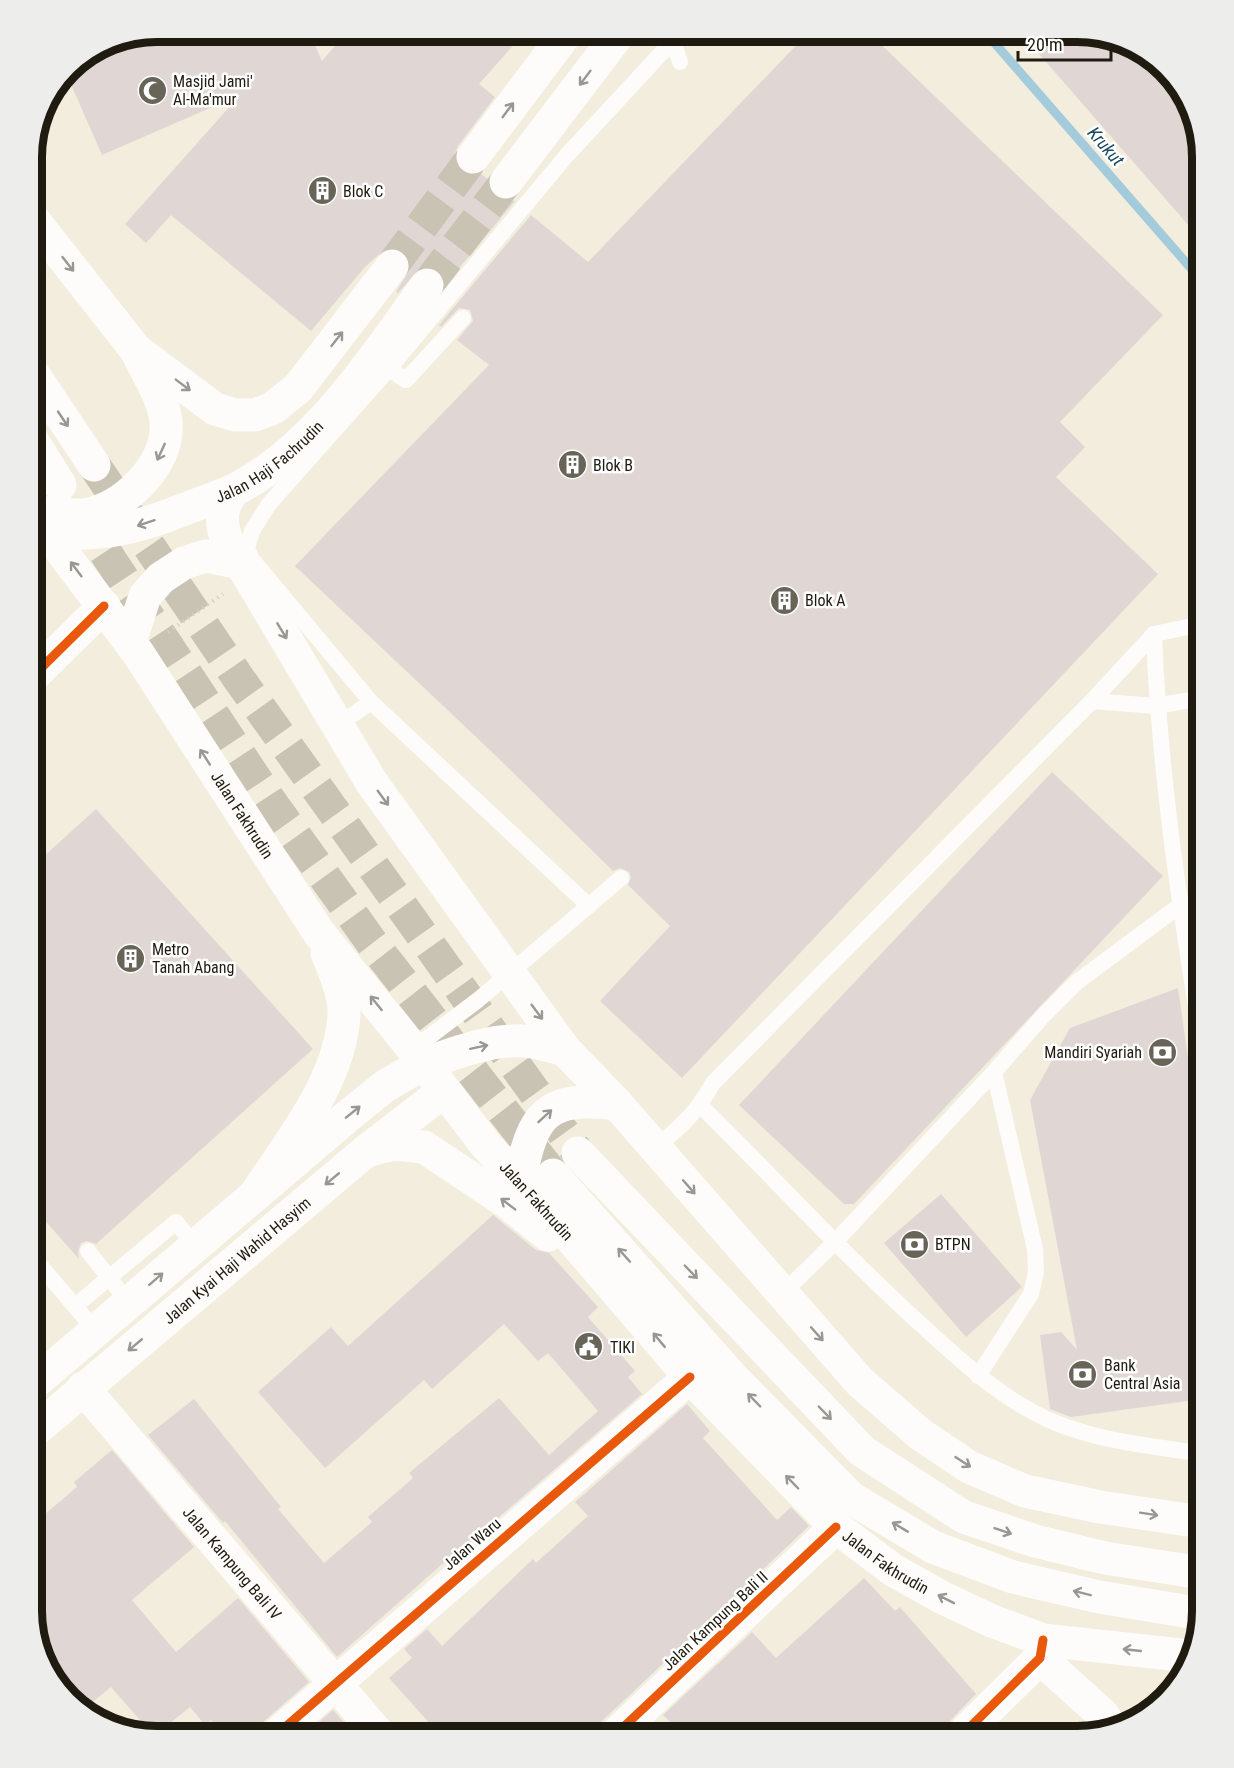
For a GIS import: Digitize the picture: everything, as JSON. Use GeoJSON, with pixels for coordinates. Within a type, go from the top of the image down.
{"type":"FeatureCollection","features":[{"type":"Feature","properties":{"kind":"main road"},"geometry":{"type":"LineString","coordinates":[[473,157],[559,42]]}},
{"type":"Feature","properties":{"kind":"main road"},"geometry":{"type":"LineString","coordinates":[[506,182],[612,42]]}},
{"type":"Feature","properties":{"kind":"main road"},"geometry":{"type":"LineString","coordinates":[[42,231],[142,363],[166,421],[165,444],[152,469],[113,504],[93,513],[72,516],[50,514]]}},
{"type":"Feature","properties":{"kind":"main road"},"geometry":{"type":"LineString","coordinates":[[142,363],[215,409],[235,415],[255,415],[273,408],[298,388],[392,266]]}},
{"type":"Feature","properties":{"kind":"main road","name":"Jalan Haji Fachrudin"},"geometry":{"type":"LineString","coordinates":[[50,514],[122,531],[234,490],[282,459],[386,361],[427,285]]}},
{"type":"Feature","properties":{"kind":"main road"},"geometry":{"type":"LineString","coordinates":[[42,387],[94,465]]}},
{"type":"Feature","properties":{"kind":"main road","name":"Jalan Fakhrudin"},"geometry":{"type":"LineString","coordinates":[[42,481],[50,514],[104,606],[135,640],[319,933],[485,1144],[522,1171],[575,1243],[690,1377],[836,1527],[893,1570],[1042,1649],[1183,1656]]}},
{"type":"Feature","properties":{"kind":"main road"},"geometry":{"type":"LineString","coordinates":[[234,490],[223,510],[223,530],[236,566],[338,725],[372,783],[508,973],[605,1103],[655,1148],[860,1382],[920,1434],[969,1467],[1025,1491],[1100,1507],[1192,1520]]}},
{"type":"Feature","properties":{"kind":"main road"},"geometry":{"type":"LineString","coordinates":[[135,640],[145,596],[161,578],[184,563],[207,556],[236,566]]}},
{"type":"Feature","properties":{"kind":"main road"},"geometry":{"type":"LineString","coordinates":[[42,667],[104,606]]}},
{"type":"Feature","properties":{"kind":"main road"},"geometry":{"type":"LineString","coordinates":[[255,1195],[315,1101],[331,1069],[339,1042],[344,1013],[336,975],[319,933]]}},
{"type":"Feature","properties":{"kind":"main road"},"geometry":{"type":"LineString","coordinates":[[42,1377],[418,1056],[504,1041],[526,1041],[565,1050]]}},
{"type":"Feature","properties":{"kind":"main road","name":"Jalan Kyai Haji Wahid Hasyim"},"geometry":{"type":"LineString","coordinates":[[42,1424],[366,1151],[444,1091]]}},
{"type":"Feature","properties":{"kind":"main road"},"geometry":{"type":"LineString","coordinates":[[522,1171],[535,1126],[555,1107],[581,1100],[605,1103]]}},
{"type":"Feature","properties":{"kind":"main road"},"geometry":{"type":"LineString","coordinates":[[366,1151],[393,1144],[424,1147],[508,1203],[543,1233],[575,1243]]}},
{"type":"Feature","properties":{"kind":"main road"},"geometry":{"type":"LineString","coordinates":[[578,1153],[862,1451],[964,1517],[1035,1541],[1105,1558],[1192,1571]]}},
{"type":"Feature","properties":{"kind":"main road","name":"Jalan Fakhrudin"},"geometry":{"type":"LineString","coordinates":[[553,1175],[731,1376],[851,1498],[933,1547],[1013,1577],[1099,1598],[1192,1612]]}},
{"type":"Feature","properties":{"kind":"main road","name":"Jalan Waru"},"geometry":{"type":"LineString","coordinates":[[285,1726],[690,1377]]}},
{"type":"Feature","properties":{"kind":"main road","name":"Jalan Kampung Bali IV"},"geometry":{"type":"LineString","coordinates":[[83,1389],[371,1726]]}},
{"type":"Feature","properties":{"kind":"main road","name":"Jalan Kampung Bali II"},"geometry":{"type":"LineString","coordinates":[[625,1726],[836,1527]]}},
{"type":"Feature","properties":{"kind":"main road"},"geometry":{"type":"LineString","coordinates":[[970,1726],[1042,1649],[1107,1722]]}},
{"type":"Feature","properties":{"kind":"lane"},"geometry":{"type":"LineString","coordinates":[[589,906],[371,702],[252,558],[247,548],[252,531],[268,504],[386,361],[567,155],[672,42]]}},
{"type":"Feature","properties":{"kind":"lane"},"geometry":{"type":"LineString","coordinates":[[673,42],[680,62]]}},
{"type":"Feature","properties":{"kind":"lane"},"geometry":{"type":"LineString","coordinates":[[386,361],[406,380],[463,318]]}},
{"type":"Feature","properties":{"kind":"lane"},"geometry":{"type":"LineString","coordinates":[[655,1148],[685,1124],[701,1106],[713,1083],[1092,701],[1154,634],[1192,626]]}},
{"type":"Feature","properties":{"kind":"lane"},"geometry":{"type":"LineString","coordinates":[[1154,634],[1156,706],[1179,906],[1192,981]]}},
{"type":"Feature","properties":{"kind":"lane"},"geometry":{"type":"LineString","coordinates":[[1092,701],[1156,706],[1192,700]]}},
{"type":"Feature","properties":{"kind":"lane"},"geometry":{"type":"LineString","coordinates":[[338,725],[371,702]]}},
{"type":"Feature","properties":{"kind":"lane"},"geometry":{"type":"LineString","coordinates":[[418,1056],[508,973],[621,878]]}},
{"type":"Feature","properties":{"kind":"lane"},"geometry":{"type":"LineString","coordinates":[[782,1294],[835,1242],[1077,982],[1179,906],[1192,904]]}},
{"type":"Feature","properties":{"kind":"lane"},"geometry":{"type":"LineString","coordinates":[[978,1376],[1031,1294],[1036,1272],[1035,1249],[994,1072]]}},
{"type":"Feature","properties":{"kind":"lane"},"geometry":{"type":"LineString","coordinates":[[701,1106],[903,1309],[978,1376],[1009,1399],[1058,1424],[1112,1439],[1192,1452]]}},
{"type":"Feature","properties":{"kind":"lane"},"geometry":{"type":"LineString","coordinates":[[75,1306],[176,1222],[195,1246]]}},
{"type":"Feature","properties":{"kind":"lane"},"geometry":{"type":"LineString","coordinates":[[88,1251],[129,1303]]}},
{"type":"Feature","properties":{"kind":"lane"},"geometry":{"type":"LineString","coordinates":[[42,1268],[96,1331]]}},
{"type":"Feature","properties":{"kind":"path"},"geometry":{"type":"LineString","coordinates":[[135,640],[236,566]]}},
{"type":"Feature","properties":{"kind":"building"},"geometry":{"type":"Polygon","coordinates":[[[157,42],[313,42],[322,61],[338,42],[516,42],[479,84],[495,97],[458,146],[454,155],[456,165],[461,172],[471,176],[481,174],[488,179],[489,189],[494,197],[515,201],[445,285],[444,277],[430,266],[420,268],[398,293],[396,292],[410,269],[409,259],[403,251],[394,247],[385,249],[365,267],[311,331],[171,215],[146,243],[125,224],[240,95],[102,155],[70,82],[93,61],[120,48],[157,42]]]}},
{"type":"Feature","properties":{"kind":"building"},"geometry":{"type":"Polygon","coordinates":[[[799,42],[878,42],[1163,315],[1060,422],[1085,447],[1056,477],[1158,574],[682,1078],[600,1001],[670,926],[628,885],[631,877],[629,872],[620,868],[613,871],[492,752],[295,566],[489,365],[457,340],[473,321],[470,310],[459,308],[441,327],[439,325],[531,215],[588,262],[799,42]]]}},
{"type":"Feature","properties":{"kind":"building"},"geometry":{"type":"Polygon","coordinates":[[[1029,42],[1085,42],[1114,48],[1147,66],[1168,87],[1183,113],[1191,142],[1192,229],[1029,42]]]}},
{"type":"Feature","properties":{"kind":"building"},"geometry":{"type":"Polygon","coordinates":[[[1052,772],[1163,876],[854,1204],[844,1204],[739,1105],[1052,772]]]}},
{"type":"Feature","properties":{"kind":"building","name":"Metro Tanah Abang"},"geometry":{"type":"Polygon","coordinates":[[[96,809],[313,1049],[96,1244],[87,1241],[81,1243],[78,1252],[79,1259],[42,1217],[42,858],[96,809]]]}},
{"type":"Feature","properties":{"kind":"building"},"geometry":{"type":"Polygon","coordinates":[[[1178,988],[1192,1085],[1192,1400],[1071,1417],[1050,1409],[1040,1335],[1061,1332],[1077,1350],[1030,1100],[1070,1028],[1178,988]]]}},
{"type":"Feature","properties":{"kind":"building"},"geometry":{"type":"Polygon","coordinates":[[[941,1194],[1022,1287],[966,1337],[884,1243],[941,1194]]]}},
{"type":"Feature","properties":{"kind":"building"},"geometry":{"type":"Polygon","coordinates":[[[493,1215],[536,1250],[549,1253],[598,1307],[588,1317],[635,1371],[628,1377],[642,1394],[468,1544],[467,1542],[337,1657],[225,1521],[223,1523],[148,1435],[194,1399],[281,1507],[278,1509],[324,1563],[372,1522],[368,1517],[413,1478],[409,1473],[499,1398],[549,1455],[598,1411],[548,1353],[538,1361],[504,1324],[432,1389],[424,1380],[325,1468],[258,1392],[331,1327],[348,1346],[493,1215]]]}},
{"type":"Feature","properties":{"kind":"building"},"geometry":{"type":"Polygon","coordinates":[[[687,1404],[710,1431],[703,1438],[777,1520],[791,1507],[809,1526],[598,1726],[472,1726],[470,1724],[468,1726],[432,1726],[389,1678],[412,1658],[404,1649],[427,1629],[442,1646],[533,1559],[536,1563],[588,1516],[575,1502],[687,1404]]]}},
{"type":"Feature","properties":{"kind":"building"},"geometry":{"type":"Polygon","coordinates":[[[112,1450],[194,1547],[132,1600],[176,1652],[238,1598],[309,1682],[261,1726],[216,1726],[211,1720],[205,1725],[190,1707],[166,1726],[145,1725],[111,1687],[90,1704],[81,1697],[61,1675],[51,1655],[46,1641],[42,1611],[42,1517],[77,1487],[74,1482],[112,1450]]]}},
{"type":"Feature","properties":{"kind":"building"},"geometry":{"type":"Polygon","coordinates":[[[864,1578],[895,1611],[900,1607],[976,1694],[946,1726],[674,1726],[663,1715],[752,1632],[776,1658],[864,1578]]]}},
{"type":"Feature","properties":{"kind":"building"},"geometry":{"type":"Polygon","coordinates":[[[333,1710],[347,1726],[315,1726],[333,1710]]]}},
{"type":"Feature","properties":{"kind":"waterway","name":"Krukut"},"geometry":{"type":"LineString","coordinates":[[994,42],[1192,270]]}},
{"type":"Feature","properties":{"kind":"tunnel"},"geometry":{"type":"LineString","coordinates":[[392,266],[473,157]]}},
{"type":"Feature","properties":{"kind":"tunnel"},"geometry":{"type":"LineString","coordinates":[[427,285],[506,182]]}},
{"type":"Feature","properties":{"kind":"tunnel"},"geometry":{"type":"LineString","coordinates":[[94,465],[239,679],[578,1153]]}},
{"type":"Feature","properties":{"kind":"tunnel"},"geometry":{"type":"LineString","coordinates":[[78,511],[268,798],[372,943],[553,1175]]}},
{"type":"Feature","properties":{"kind":"cycle path"},"geometry":{"type":"LineString","coordinates":[[42,667],[104,606]]}},
{"type":"Feature","properties":{"kind":"cycle path"},"geometry":{"type":"LineString","coordinates":[[287,1726],[690,1377]]}},
{"type":"Feature","properties":{"kind":"cycle path"},"geometry":{"type":"LineString","coordinates":[[625,1726],[836,1527]]}},
{"type":"Feature","properties":{"kind":"cycle path"},"geometry":{"type":"LineString","coordinates":[[971,1726],[1040,1658],[1043,1640]]}},
{"type":"Feature","properties":{"kind":"place","name":"Masjid Jami' Al-Ma'mur"},"geometry":{"type":"Point","coordinates":[152,90]}},
{"type":"Feature","properties":{"kind":"place","name":"Blok C"},"geometry":{"type":"Point","coordinates":[322,191]}},
{"type":"Feature","properties":{"kind":"place","name":"Blok B"},"geometry":{"type":"Point","coordinates":[572,465]}},
{"type":"Feature","properties":{"kind":"place","name":"Blok A"},"geometry":{"type":"Point","coordinates":[784,600]}},
{"type":"Feature","properties":{"kind":"place","name":"Metro Tanah Abang"},"geometry":{"type":"Point","coordinates":[131,958]}},
{"type":"Feature","properties":{"kind":"place","name":"Mandiri Syariah"},"geometry":{"type":"Point","coordinates":[1163,1052]}},
{"type":"Feature","properties":{"kind":"place","name":"BTPN"},"geometry":{"type":"Point","coordinates":[914,1244]}},
{"type":"Feature","properties":{"kind":"place","name":"TIKI"},"geometry":{"type":"Point","coordinates":[589,1347]}},
{"type":"Feature","properties":{"kind":"place","name":"Bank Central Asia"},"geometry":{"type":"Point","coordinates":[1083,1374]}}]}
